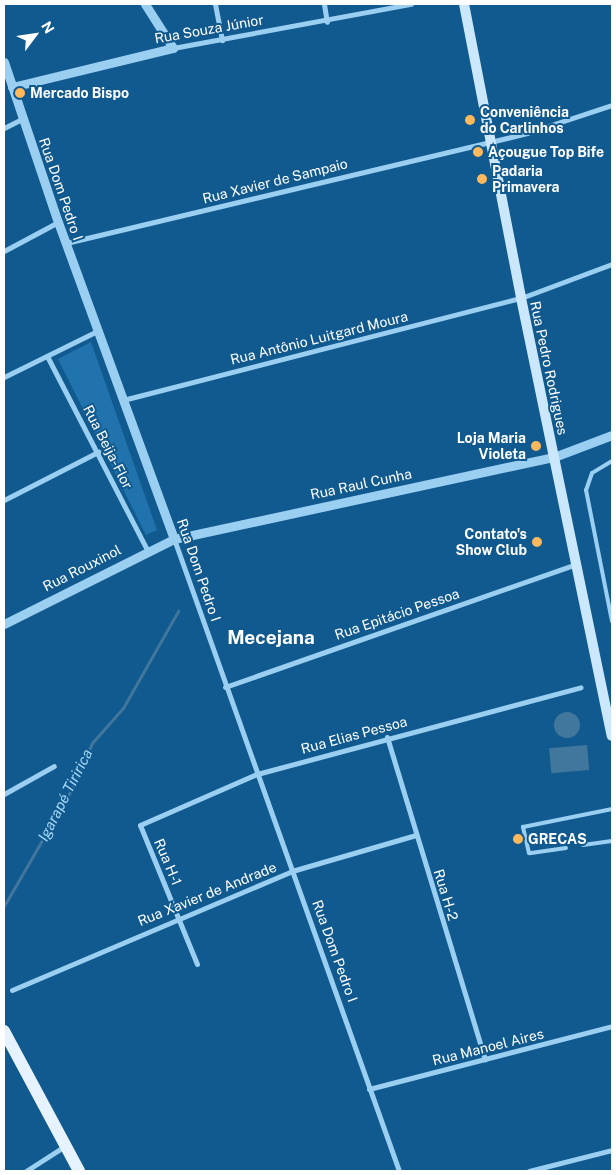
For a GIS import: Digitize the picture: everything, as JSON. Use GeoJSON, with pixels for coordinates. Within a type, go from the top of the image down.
{"type":"FeatureCollection","features":[{"type":"Feature","properties":{"kind":"main road","name":"Rua Pedro Rodrigues"},"geometry":{"type":"LineString","coordinates":[[464,4],[521,298],[612,736]]}},
{"type":"Feature","properties":{"kind":"main road"},"geometry":{"type":"LineString","coordinates":[[4,1031],[79,1171]]}},
{"type":"Feature","properties":{"kind":"street"},"geometry":{"type":"LineString","coordinates":[[145,4],[173,48]]}},
{"type":"Feature","properties":{"kind":"street"},"geometry":{"type":"LineString","coordinates":[[215,4],[222,40]]}},
{"type":"Feature","properties":{"kind":"street"},"geometry":{"type":"LineString","coordinates":[[324,4],[327,22]]}},
{"type":"Feature","properties":{"kind":"street","name":"Rua Souza Júnior"},"geometry":{"type":"LineString","coordinates":[[12,87],[173,48],[327,22],[411,4]]}},
{"type":"Feature","properties":{"kind":"street","name":"Rua Dom Pedro I"},"geometry":{"type":"LineString","coordinates":[[4,62],[58,222],[174,539],[398,1171]]}},
{"type":"Feature","properties":{"kind":"street","name":"Rua Xavier de Sampaio"},"geometry":{"type":"LineString","coordinates":[[66,242],[490,140],[527,133],[612,105]]}},
{"type":"Feature","properties":{"kind":"street"},"geometry":{"type":"LineString","coordinates":[[4,128],[22,119]]}},
{"type":"Feature","properties":{"kind":"street"},"geometry":{"type":"LineString","coordinates":[[4,251],[58,222]]}},
{"type":"Feature","properties":{"kind":"street","name":"Rua Antônio Luitgard Moura"},"geometry":{"type":"LineString","coordinates":[[123,400],[521,298],[612,264]]}},
{"type":"Feature","properties":{"kind":"street"},"geometry":{"type":"LineString","coordinates":[[4,377],[98,331]]}},
{"type":"Feature","properties":{"kind":"street","name":"Rua Beija-Flor"},"geometry":{"type":"LineString","coordinates":[[47,356],[147,550]]}},
{"type":"Feature","properties":{"kind":"street","name":"Rua Raul Cunha"},"geometry":{"type":"LineString","coordinates":[[174,539],[554,457],[612,435]]}},
{"type":"Feature","properties":{"kind":"street"},"geometry":{"type":"LineString","coordinates":[[4,500],[98,452]]}},
{"type":"Feature","properties":{"kind":"street","name":"Rua Rouxinol"},"geometry":{"type":"LineString","coordinates":[[4,624],[147,550],[174,539]]}},
{"type":"Feature","properties":{"kind":"street","name":"Rua Epitácio Pessoa"},"geometry":{"type":"LineString","coordinates":[[225,687],[576,564]]}},
{"type":"Feature","properties":{"kind":"street","name":"Rua Elias Pessoa"},"geometry":{"type":"LineString","coordinates":[[140,825],[257,774],[388,737],[581,688]]}},
{"type":"Feature","properties":{"kind":"street","name":"Rua H-2"},"geometry":{"type":"LineString","coordinates":[[388,737],[485,1059]]}},
{"type":"Feature","properties":{"kind":"street"},"geometry":{"type":"LineString","coordinates":[[4,794],[54,766]]}},
{"type":"Feature","properties":{"kind":"street","name":"Rua H-1"},"geometry":{"type":"LineString","coordinates":[[140,825],[197,964]]}},
{"type":"Feature","properties":{"kind":"street","name":"Rua Xavier de Andrade"},"geometry":{"type":"LineString","coordinates":[[12,990],[178,917],[292,871],[416,834]]}},
{"type":"Feature","properties":{"kind":"street","name":"Rua Manoel Aires"},"geometry":{"type":"LineString","coordinates":[[369,1089],[612,1026]]}},
{"type":"Feature","properties":{"kind":"street"},"geometry":{"type":"LineString","coordinates":[[26,1171],[66,1146]]}},
{"type":"Feature","properties":{"kind":"street"},"geometry":{"type":"LineString","coordinates":[[529,1171],[612,1150]]}},
{"type":"Feature","properties":{"kind":"lane"},"geometry":{"type":"LineString","coordinates":[[612,461],[592,473],[586,490],[612,621]]}},
{"type":"Feature","properties":{"kind":"lane"},"geometry":{"type":"LineString","coordinates":[[566,848],[529,853],[523,827],[612,809]]}},
{"type":"Feature","properties":{"kind":"lane"},"geometry":{"type":"LineString","coordinates":[[583,845],[612,841]]}},
{"type":"Feature","properties":{"kind":"shaded area"},"geometry":{"type":"Polygon","coordinates":[[[91,342],[157,530],[146,535],[58,359],[91,342]]]}},
{"type":"Feature","properties":{"kind":"shaded area"},"geometry":{"type":"Polygon","coordinates":[[[567,712],[576,716],[580,725],[576,734],[567,738],[558,734],[554,725],[558,716],[567,712]]]}},
{"type":"Feature","properties":{"kind":"shaded area"},"geometry":{"type":"Polygon","coordinates":[[[587,745],[589,770],[551,773],[549,748],[587,745]]]}},
{"type":"Feature","properties":{"kind":"waterway","name":"Igarapé Tiririca"},"geometry":{"type":"LineString","coordinates":[[4,906],[73,787],[92,743],[123,708],[178,611]]}},
{"type":"Feature","properties":{"kind":"place","name":"Mercado Bispo"},"geometry":{"type":"Point","coordinates":[20,93]}},
{"type":"Feature","properties":{"kind":"place","name":"Conveniência do Carlinhos"},"geometry":{"type":"Point","coordinates":[470,120]}},
{"type":"Feature","properties":{"kind":"place","name":"Açougue Top Bife"},"geometry":{"type":"Point","coordinates":[478,152]}},
{"type":"Feature","properties":{"kind":"place","name":"Padaria Primavera"},"geometry":{"type":"Point","coordinates":[482,179]}},
{"type":"Feature","properties":{"kind":"place","name":"Loja Maria Violeta"},"geometry":{"type":"Point","coordinates":[536,446]}},
{"type":"Feature","properties":{"kind":"place","name":"Contato's Show Club"},"geometry":{"type":"Point","coordinates":[537,542]}},
{"type":"Feature","properties":{"kind":"place","name":"GRECAS"},"geometry":{"type":"Point","coordinates":[518,839]}},
{"type":"Feature","properties":{"kind":"district","name":"Mecejana"},"geometry":{"type":"Point","coordinates":[271,638]}}]}
